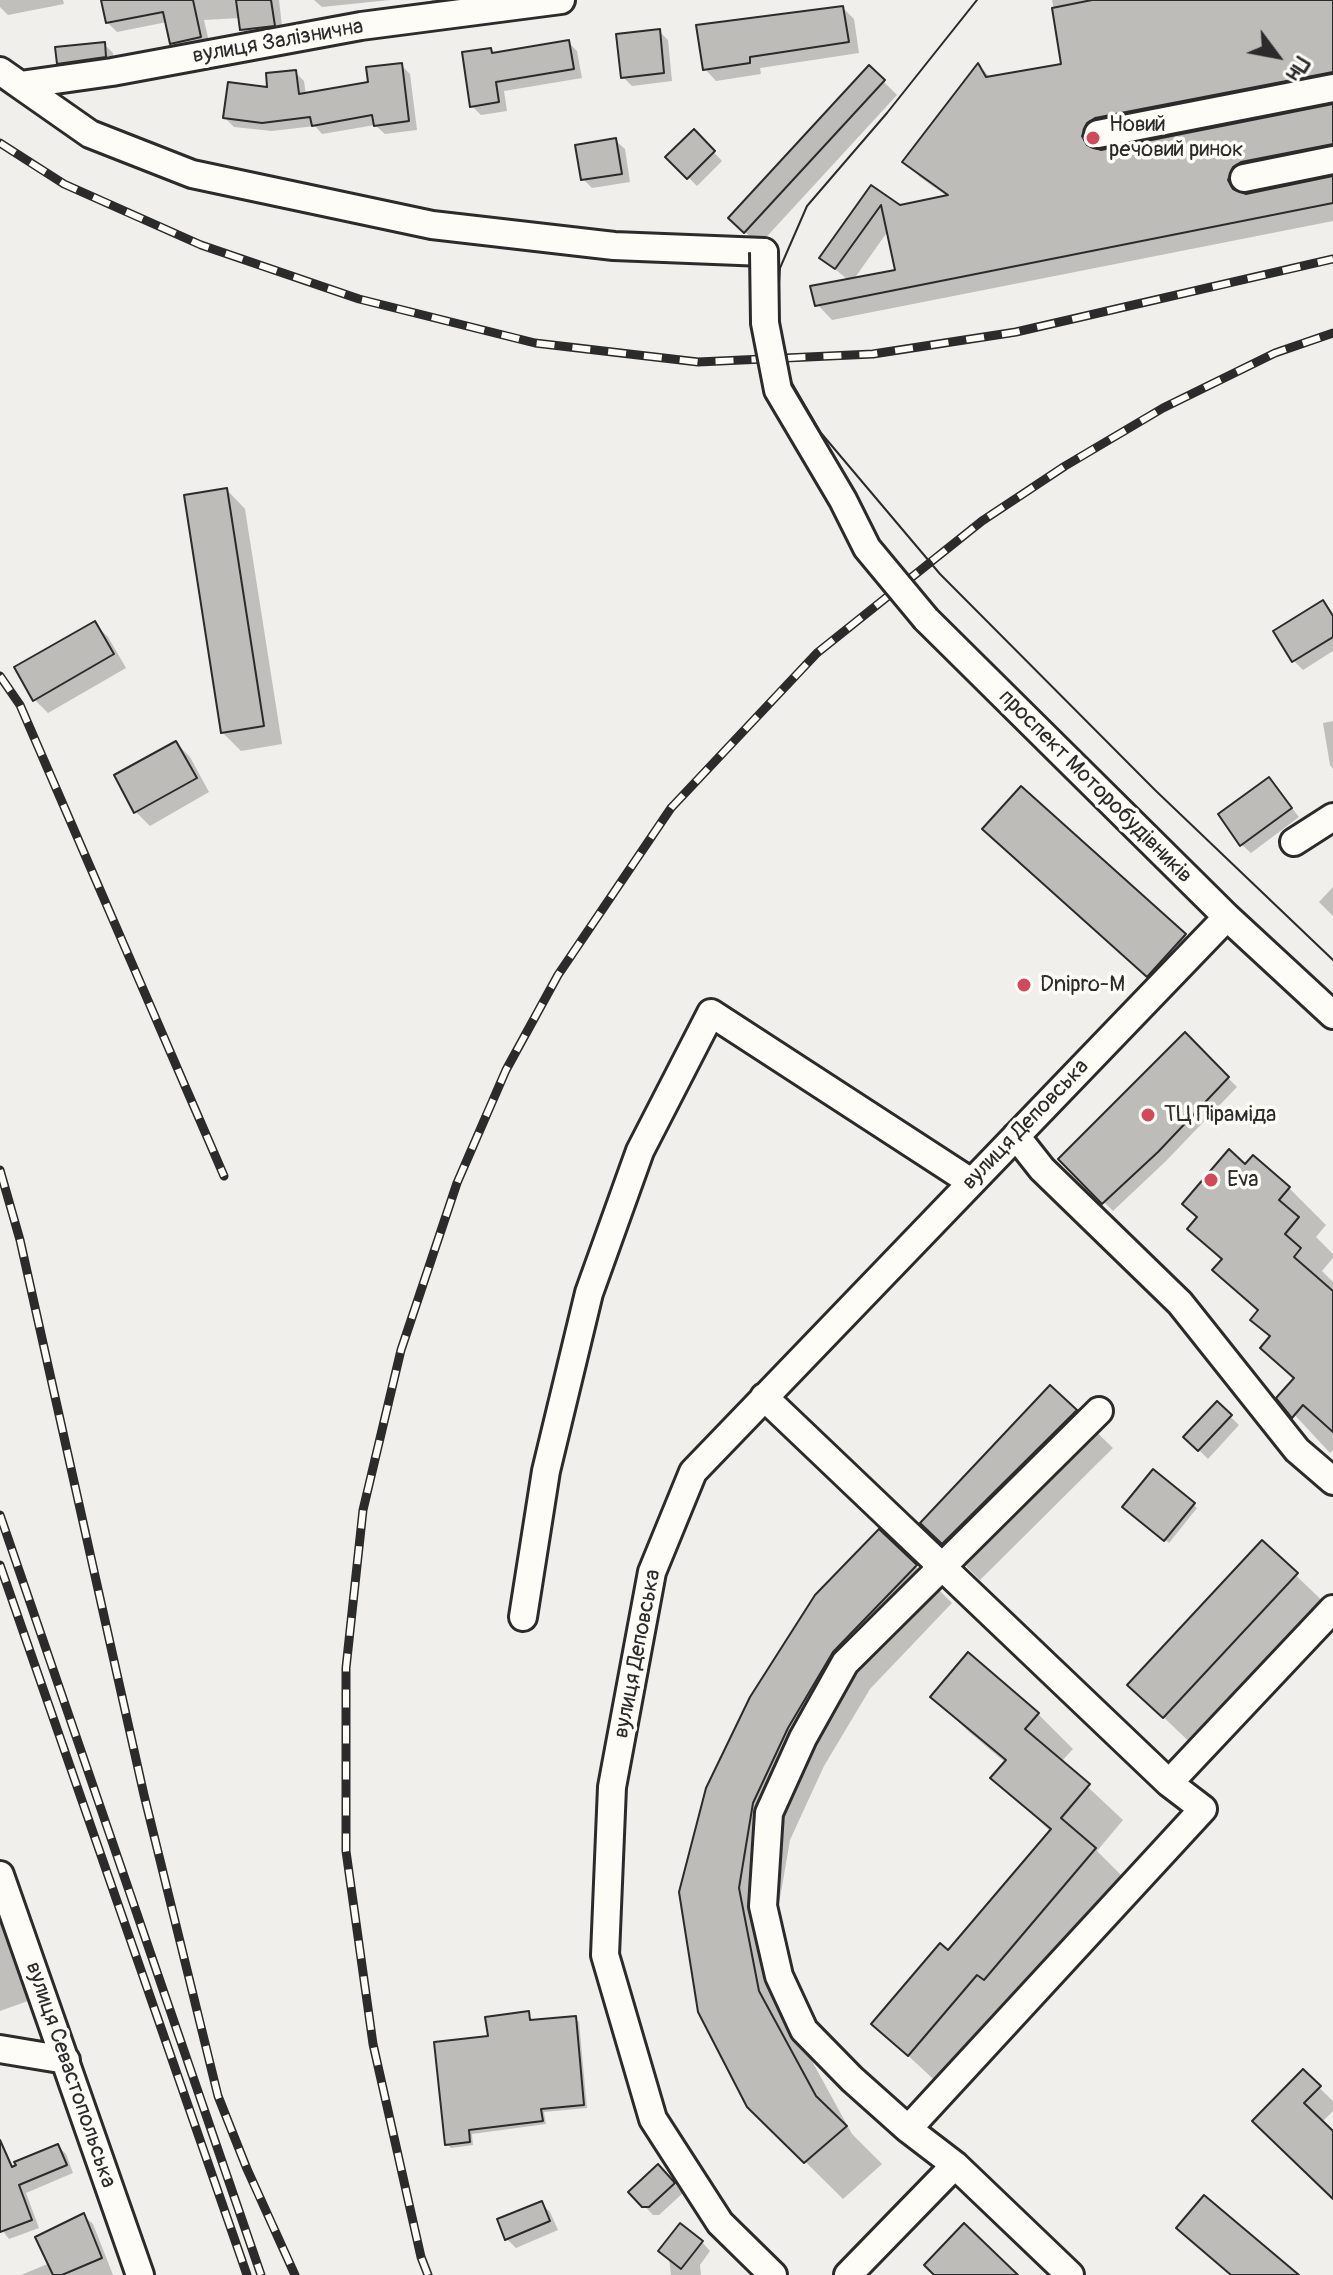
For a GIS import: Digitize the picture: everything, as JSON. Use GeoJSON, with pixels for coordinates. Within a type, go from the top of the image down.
{"type":"FeatureCollection","features":[{"type":"Feature","properties":{"kind":"street","name":"вулиця Залізнична"},"geometry":{"type":"LineString","coordinates":[[10,78],[112,72],[361,26],[561,0]]}},
{"type":"Feature","properties":{"kind":"street","name":"проспект Моторобудівників"},"geometry":{"type":"LineString","coordinates":[[10,78],[90,134],[192,174],[432,225],[614,246],[764,252],[765,323],[778,390],[843,500],[867,548],[926,619],[1227,917],[1333,1015]]}},
{"type":"Feature","properties":{"kind":"street"},"geometry":{"type":"LineString","coordinates":[[1098,134],[1333,88]]}},
{"type":"Feature","properties":{"kind":"street"},"geometry":{"type":"LineString","coordinates":[[1244,178],[1333,160]]}},
{"type":"Feature","properties":{"kind":"street"},"geometry":{"type":"LineString","coordinates":[[1294,842],[1333,817]]}},
{"type":"Feature","properties":{"kind":"street","name":"вулиця Деповська"},"geometry":{"type":"LineString","coordinates":[[773,2275],[720,2223],[653,2119],[605,1955],[612,1787],[652,1572],[693,1472],[1227,917]]}},
{"type":"Feature","properties":{"kind":"street"},"geometry":{"type":"LineString","coordinates":[[523,1617],[546,1471],[589,1293],[640,1151],[711,1013],[971,1182]]}},
{"type":"Feature","properties":{"kind":"street"},"geometry":{"type":"LineString","coordinates":[[1016,1136],[1042,1169],[1180,1303],[1297,1450],[1333,1481]]}},
{"type":"Feature","properties":{"kind":"street"},"geometry":{"type":"LineString","coordinates":[[764,1397],[1169,1783],[1203,1809],[908,2129]]}},
{"type":"Feature","properties":{"kind":"street"},"geometry":{"type":"LineString","coordinates":[[1070,2275],[955,2165],[908,2129],[852,2079],[804,2030],[779,1976],[763,1906],[769,1813],[803,1738],[845,1663],[1099,1411]]}},
{"type":"Feature","properties":{"kind":"street"},"geometry":{"type":"LineString","coordinates":[[1169,1783],[1333,1609]]}},
{"type":"Feature","properties":{"kind":"street","name":"вулиця Севастопольська"},"geometry":{"type":"LineString","coordinates":[[0,1875],[140,2275]]}},
{"type":"Feature","properties":{"kind":"street"},"geometry":{"type":"LineString","coordinates":[[0,2049],[66,2060]]}},
{"type":"Feature","properties":{"kind":"street"},"geometry":{"type":"LineString","coordinates":[[848,2275],[955,2165]]}},
{"type":"Feature","properties":{"kind":"building"},"geometry":{"type":"Polygon","coordinates":[[[101,0],[193,0],[201,37],[170,44],[163,12],[106,23],[101,0]]]}},
{"type":"Feature","properties":{"kind":"building"},"geometry":{"type":"Polygon","coordinates":[[[236,0],[271,0],[275,26],[240,30],[236,0]]]}},
{"type":"Feature","properties":{"kind":"building"},"geometry":{"type":"Polygon","coordinates":[[[1092,0],[1333,0],[1333,72],[1095,118],[1087,123],[1082,136],[1087,145],[1101,150],[1333,104],[1333,144],[1241,162],[1233,167],[1228,180],[1233,189],[1246,194],[1333,176],[1333,203],[815,306],[810,286],[895,270],[881,205],[835,269],[819,258],[871,185],[900,205],[948,195],[902,162],[978,63],[986,77],[1061,64],[1052,8],[1092,0]]]}},
{"type":"Feature","properties":{"kind":"building"},"geometry":{"type":"Polygon","coordinates":[[[843,6],[849,42],[750,57],[750,63],[703,70],[696,25],[843,6]]]}},
{"type":"Feature","properties":{"kind":"building"},"geometry":{"type":"Polygon","coordinates":[[[660,29],[664,73],[621,78],[616,34],[660,29]]]}},
{"type":"Feature","properties":{"kind":"building"},"geometry":{"type":"Polygon","coordinates":[[[569,40],[574,69],[496,82],[499,102],[470,107],[462,52],[491,48],[492,53],[569,40]]]}},
{"type":"Feature","properties":{"kind":"building"},"geometry":{"type":"Polygon","coordinates":[[[105,42],[106,57],[57,64],[55,47],[105,42]]]}},
{"type":"Feature","properties":{"kind":"building"},"geometry":{"type":"Polygon","coordinates":[[[402,63],[409,121],[374,126],[372,115],[312,126],[310,117],[262,123],[223,118],[228,82],[267,87],[266,73],[296,70],[299,94],[368,82],[366,67],[402,63]]]}},
{"type":"Feature","properties":{"kind":"building"},"geometry":{"type":"Polygon","coordinates":[[[869,65],[885,80],[744,233],[728,218],[869,65]]]}},
{"type":"Feature","properties":{"kind":"building"},"geometry":{"type":"Polygon","coordinates":[[[694,129],[715,151],[687,179],[665,157],[694,129]]]}},
{"type":"Feature","properties":{"kind":"building"},"geometry":{"type":"Polygon","coordinates":[[[616,138],[622,174],[581,180],[575,145],[616,138]]]}},
{"type":"Feature","properties":{"kind":"building"},"geometry":{"type":"Polygon","coordinates":[[[227,488],[264,726],[221,733],[184,495],[227,488]]]}},
{"type":"Feature","properties":{"kind":"building"},"geometry":{"type":"Polygon","coordinates":[[[1323,600],[1333,616],[1333,637],[1292,662],[1273,631],[1323,600]]]}},
{"type":"Feature","properties":{"kind":"building"},"geometry":{"type":"Polygon","coordinates":[[[95,621],[114,654],[33,701],[14,667],[95,621]]]}},
{"type":"Feature","properties":{"kind":"building"},"geometry":{"type":"Polygon","coordinates":[[[176,741],[197,778],[134,813],[114,775],[176,741]]]}},
{"type":"Feature","properties":{"kind":"building"},"geometry":{"type":"Polygon","coordinates":[[[1269,777],[1292,808],[1240,846],[1218,814],[1269,777]]]}},
{"type":"Feature","properties":{"kind":"building"},"geometry":{"type":"Polygon","coordinates":[[[1021,786],[1186,934],[1147,977],[982,829],[1021,786]]]}},
{"type":"Feature","properties":{"kind":"building","name":"ТЦ Піраміда"},"geometry":{"type":"Polygon","coordinates":[[[1185,1032],[1229,1077],[1158,1152],[1102,1204],[1058,1159],[1185,1032]]]}},
{"type":"Feature","properties":{"kind":"building"},"geometry":{"type":"Polygon","coordinates":[[[1229,1149],[1245,1164],[1253,1155],[1290,1187],[1279,1200],[1299,1217],[1285,1234],[1301,1248],[1294,1257],[1333,1291],[1333,1432],[1303,1405],[1292,1418],[1276,1398],[1294,1378],[1260,1348],[1270,1336],[1250,1320],[1258,1310],[1212,1270],[1222,1259],[1187,1229],[1197,1217],[1182,1204],[1229,1149]]]}},
{"type":"Feature","properties":{"kind":"building"},"geometry":{"type":"Polygon","coordinates":[[[1050,1385],[1077,1410],[942,1544],[920,1523],[1050,1385]]]}},
{"type":"Feature","properties":{"kind":"building"},"geometry":{"type":"Polygon","coordinates":[[[1217,1401],[1232,1415],[1198,1451],[1183,1437],[1217,1401]]]}},
{"type":"Feature","properties":{"kind":"building"},"geometry":{"type":"Polygon","coordinates":[[[1153,1469],[1195,1503],[1164,1541],[1122,1507],[1153,1469]]]}},
{"type":"Feature","properties":{"kind":"building"},"geometry":{"type":"Polygon","coordinates":[[[879,1529],[917,1565],[833,1652],[788,1728],[753,1803],[739,1888],[759,1991],[816,2096],[847,2126],[804,2163],[747,2107],[698,2012],[679,1892],[706,1788],[750,1697],[815,1595],[879,1529]]]}},
{"type":"Feature","properties":{"kind":"building"},"geometry":{"type":"Polygon","coordinates":[[[1262,1540],[1298,1573],[1163,1718],[1127,1685],[1262,1540]]]}},
{"type":"Feature","properties":{"kind":"building"},"geometry":{"type":"Polygon","coordinates":[[[968,1652],[1039,1713],[1025,1729],[1090,1784],[1061,1818],[1096,1848],[984,1980],[977,1975],[908,2056],[871,2024],[940,1943],[948,1950],[1051,1829],[990,1778],[1006,1760],[930,1697],[968,1652]]]}},
{"type":"Feature","properties":{"kind":"building"},"geometry":{"type":"Polygon","coordinates":[[[529,2011],[530,2020],[576,2016],[584,2105],[541,2109],[543,2121],[469,2130],[470,2142],[445,2145],[434,2042],[488,2036],[485,2017],[529,2011]]]}},
{"type":"Feature","properties":{"kind":"building"},"geometry":{"type":"Polygon","coordinates":[[[1303,2069],[1321,2086],[1304,2103],[1333,2131],[1333,2199],[1252,2121],[1303,2069]]]}},
{"type":"Feature","properties":{"kind":"building"},"geometry":{"type":"Polygon","coordinates":[[[0,2140],[12,2167],[16,2165],[14,2162],[58,2144],[67,2165],[19,2185],[32,2220],[0,2232],[0,2140]]]}},
{"type":"Feature","properties":{"kind":"building"},"geometry":{"type":"Polygon","coordinates":[[[658,2164],[675,2183],[649,2207],[642,2207],[628,2192],[658,2164]]]}},
{"type":"Feature","properties":{"kind":"building"},"geometry":{"type":"Polygon","coordinates":[[[1204,2195],[1299,2275],[1231,2275],[1176,2228],[1204,2195]]]}},
{"type":"Feature","properties":{"kind":"building"},"geometry":{"type":"Polygon","coordinates":[[[542,2201],[550,2221],[505,2240],[497,2219],[542,2201]]]}},
{"type":"Feature","properties":{"kind":"building"},"geometry":{"type":"Polygon","coordinates":[[[84,2213],[102,2258],[62,2275],[53,2275],[35,2237],[84,2213]]]}},
{"type":"Feature","properties":{"kind":"building"},"geometry":{"type":"Polygon","coordinates":[[[680,2223],[703,2241],[681,2269],[658,2251],[680,2223]]]}},
{"type":"Feature","properties":{"kind":"building"},"geometry":{"type":"Polygon","coordinates":[[[964,2223],[1018,2275],[934,2275],[924,2265],[964,2223]]]}},
{"type":"Feature","properties":{"kind":"tram line"},"geometry":{"type":"LineString","coordinates":[[977,0],[887,113],[807,206],[780,268],[776,330],[789,378],[821,433],[940,574],[1155,790],[1333,960]]}},
{"type":"Feature","properties":{"kind":"railway"},"geometry":{"type":"LineString","coordinates":[[0,143],[64,184],[201,245],[359,299],[535,343],[698,362],[873,354],[1016,332],[1333,259]]}},
{"type":"Feature","properties":{"kind":"railway"},"geometry":{"type":"LineString","coordinates":[[428,2275],[421,2257],[373,2044],[346,1851],[346,1668],[363,1510],[401,1350],[457,1183],[506,1070],[558,975],[671,808],[817,653],[982,521],[1065,466],[1163,408],[1275,353],[1333,333]]}},
{"type":"Feature","properties":{"kind":"railway"},"geometry":{"type":"LineString","coordinates":[[0,676],[20,705],[224,1176]]}},
{"type":"Feature","properties":{"kind":"railway"},"geometry":{"type":"LineString","coordinates":[[0,1170],[20,1240],[144,1795],[218,2096],[295,2275]]}},
{"type":"Feature","properties":{"kind":"railway"},"geometry":{"type":"LineString","coordinates":[[0,1515],[261,2275]]}},
{"type":"Feature","properties":{"kind":"railway"},"geometry":{"type":"LineString","coordinates":[[0,1565],[247,2275]]}},
{"type":"Feature","properties":{"kind":"place","name":"Новий речовий ринок"},"geometry":{"type":"Point","coordinates":[1093,138]}},
{"type":"Feature","properties":{"kind":"place","name":"Dnipro-M"},"geometry":{"type":"Point","coordinates":[1024,985]}},
{"type":"Feature","properties":{"kind":"place","name":"ТЦ Піраміда"},"geometry":{"type":"Point","coordinates":[1148,1115]}},
{"type":"Feature","properties":{"kind":"place","name":"Eva"},"geometry":{"type":"Point","coordinates":[1211,1180]}}]}
